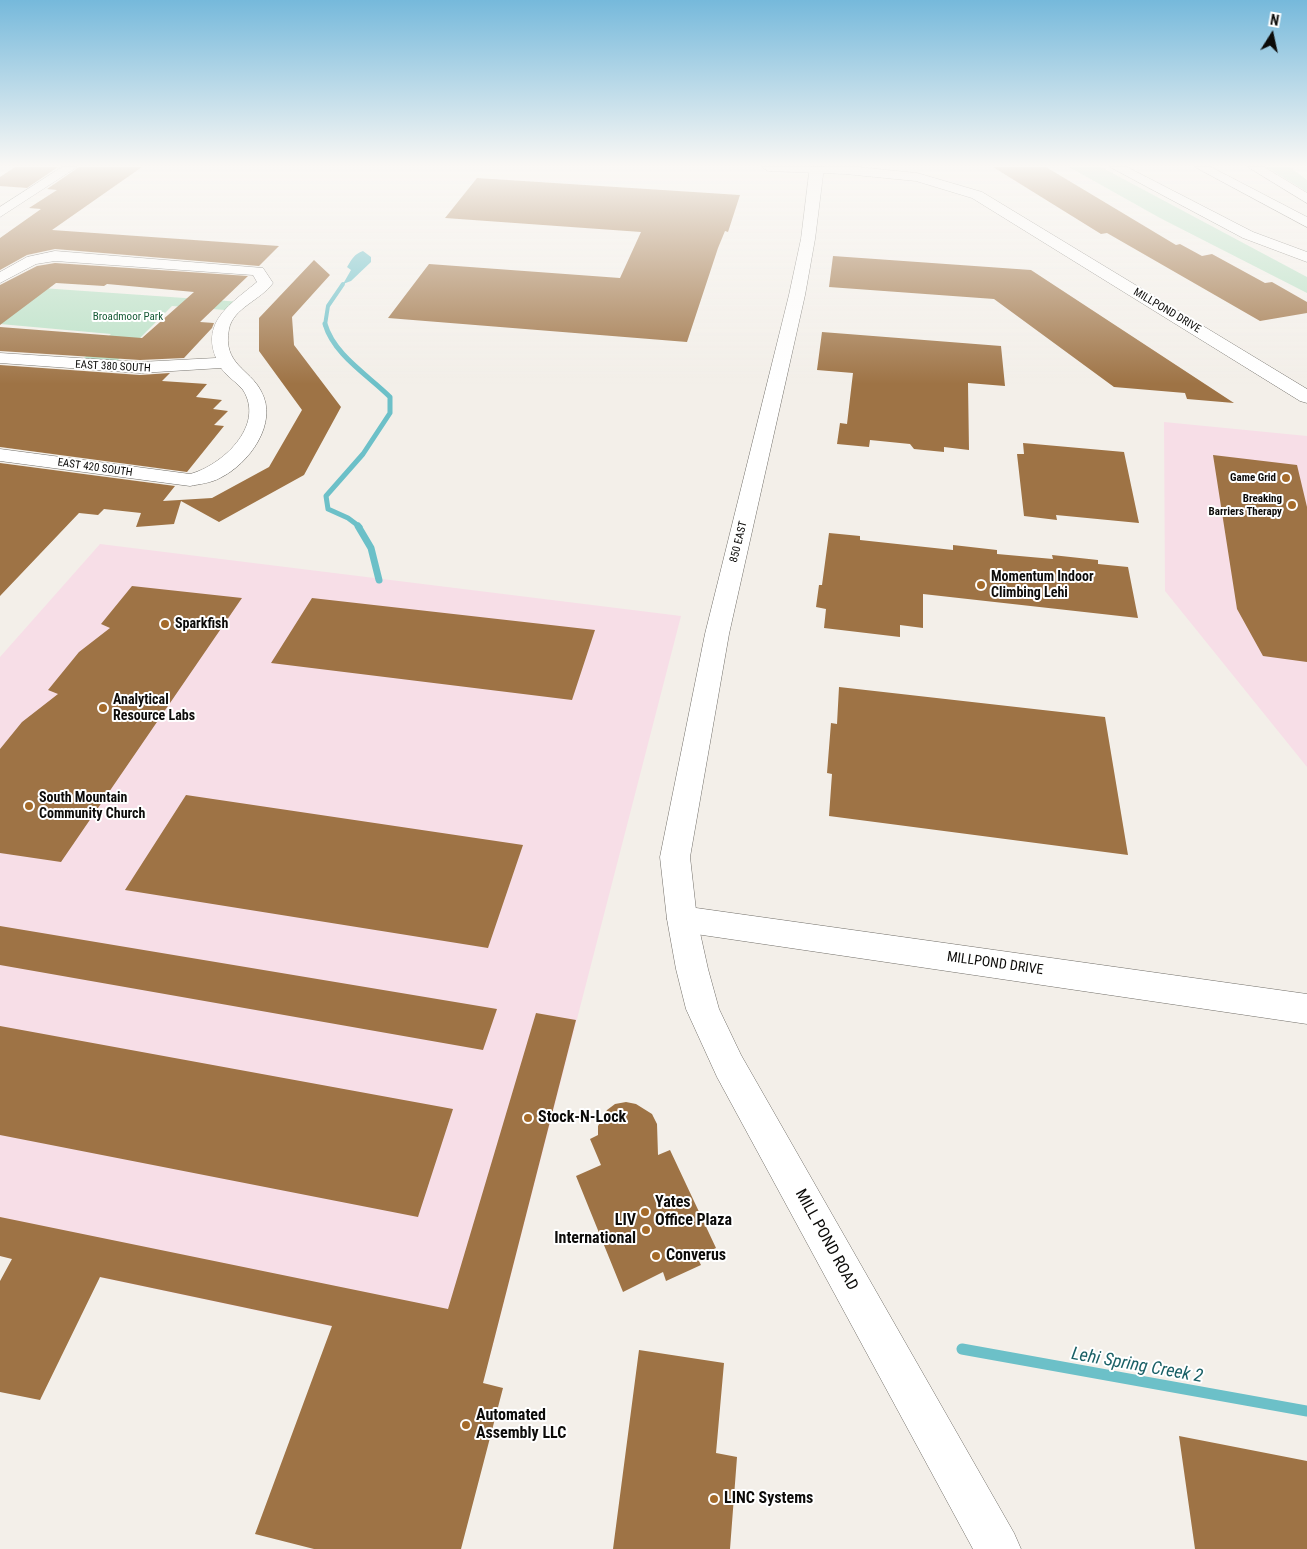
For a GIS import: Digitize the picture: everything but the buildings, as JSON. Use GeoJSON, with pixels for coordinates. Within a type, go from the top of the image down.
{"type":"FeatureCollection","features":[{"type":"Feature","properties":{"kind":"main road","name":"850 EAST"},"geometry":{"type":"LineString","coordinates":[[682,919],[675,857],[717,634],[776,395],[806,239]]}},
{"type":"Feature","properties":{"kind":"main road","name":"MILLPOND DRIVE"},"geometry":{"type":"LineString","coordinates":[[1049,239],[1307,397]]}},
{"type":"Feature","properties":{"kind":"main road"},"geometry":{"type":"LineString","coordinates":[[1259,239],[1307,257]]}},
{"type":"Feature","properties":{"kind":"main road"},"geometry":{"type":"LineString","coordinates":[[1286,239],[1307,250]]}},
{"type":"Feature","properties":{"kind":"main road"},"geometry":{"type":"LineString","coordinates":[[0,278],[32,260],[56,256],[258,271],[265,283],[242,302],[223,322],[220,342],[226,362]]}},
{"type":"Feature","properties":{"kind":"main road","name":"EAST 380 SOUTH"},"geometry":{"type":"LineString","coordinates":[[0,358],[115,368],[157,369],[226,362]]}},
{"type":"Feature","properties":{"kind":"main road","name":"EAST 420 SOUTH"},"geometry":{"type":"LineString","coordinates":[[0,455],[190,480],[213,473],[242,451],[256,429],[258,409],[252,391],[226,362]]}},
{"type":"Feature","properties":{"kind":"main road","name":"MILLPOND DRIVE"},"geometry":{"type":"LineString","coordinates":[[682,919],[1307,1009]]}},
{"type":"Feature","properties":{"kind":"main road","name":"MILL POND ROAD"},"geometry":{"type":"LineString","coordinates":[[682,919],[703,1008],[729,1066],[998,1549]]}},
{"type":"Feature","properties":{"kind":"shaded area"},"geometry":{"type":"Polygon","coordinates":[[[1164,422],[1307,436],[1307,767],[1165,591],[1164,422]]]}},
{"type":"Feature","properties":{"kind":"shaded area"},"geometry":{"type":"Polygon","coordinates":[[[100,544],[681,616],[489,1360],[0,1256],[0,657],[100,544]]]}},
{"type":"Feature","properties":{"kind":"green space"},"geometry":{"type":"Polygon","coordinates":[[[1202,239],[1236,239],[1307,277],[1307,293],[1202,239]]]}},
{"type":"Feature","properties":{"kind":"green space","name":"Broadmoor Park"},"geometry":{"type":"Polygon","coordinates":[[[13,286],[242,302],[225,310],[172,306],[114,364],[76,365],[111,334],[0,324],[13,286]]]}},
{"type":"Feature","properties":{"kind":"water"},"geometry":{"type":"Polygon","coordinates":[[[363,251],[371,257],[371,262],[351,281],[343,284],[351,270],[347,267],[355,255],[363,251]]]}},
{"type":"Feature","properties":{"kind":"waterway"},"geometry":{"type":"LineString","coordinates":[[325,324],[328,306],[343,284]]}},
{"type":"Feature","properties":{"kind":"waterway"},"geometry":{"type":"LineString","coordinates":[[325,324],[329,335],[344,355],[390,397],[390,413],[363,454],[326,496],[328,509],[348,518],[360,527]]}},
{"type":"Feature","properties":{"kind":"waterway"},"geometry":{"type":"LineString","coordinates":[[358,526],[371,548],[379,580]]}},
{"type":"Feature","properties":{"kind":"waterway","name":"Lehi Spring Creek 2"},"geometry":{"type":"LineString","coordinates":[[962,1349],[1307,1411]]}},
{"type":"Feature","properties":{"kind":"place","name":"Game Grid"},"geometry":{"type":"Point","coordinates":[1286,478]}},
{"type":"Feature","properties":{"kind":"place","name":"Breaking Barriers Therapy"},"geometry":{"type":"Point","coordinates":[1292,505]}},
{"type":"Feature","properties":{"kind":"place","name":"Momentum Indoor Climbing Lehi"},"geometry":{"type":"Point","coordinates":[981,585]}},
{"type":"Feature","properties":{"kind":"place","name":"Sparkfish"},"geometry":{"type":"Point","coordinates":[165,624]}},
{"type":"Feature","properties":{"kind":"place","name":"Analytical Resource Labs"},"geometry":{"type":"Point","coordinates":[103,708]}},
{"type":"Feature","properties":{"kind":"place","name":"South Mountain Community Church"},"geometry":{"type":"Point","coordinates":[29,806]}},
{"type":"Feature","properties":{"kind":"place","name":"Stock-N-Lock"},"geometry":{"type":"Point","coordinates":[528,1118]}},
{"type":"Feature","properties":{"kind":"place","name":"Yates Office Plaza"},"geometry":{"type":"Point","coordinates":[645,1212]}},
{"type":"Feature","properties":{"kind":"place","name":"LIV International"},"geometry":{"type":"Point","coordinates":[646,1230]}},
{"type":"Feature","properties":{"kind":"place","name":"Converus"},"geometry":{"type":"Point","coordinates":[656,1256]}},
{"type":"Feature","properties":{"kind":"place","name":"Automated Assembly LLC"},"geometry":{"type":"Point","coordinates":[466,1425]}},
{"type":"Feature","properties":{"kind":"place","name":"LINC Systems"},"geometry":{"type":"Point","coordinates":[714,1499]}}]}
